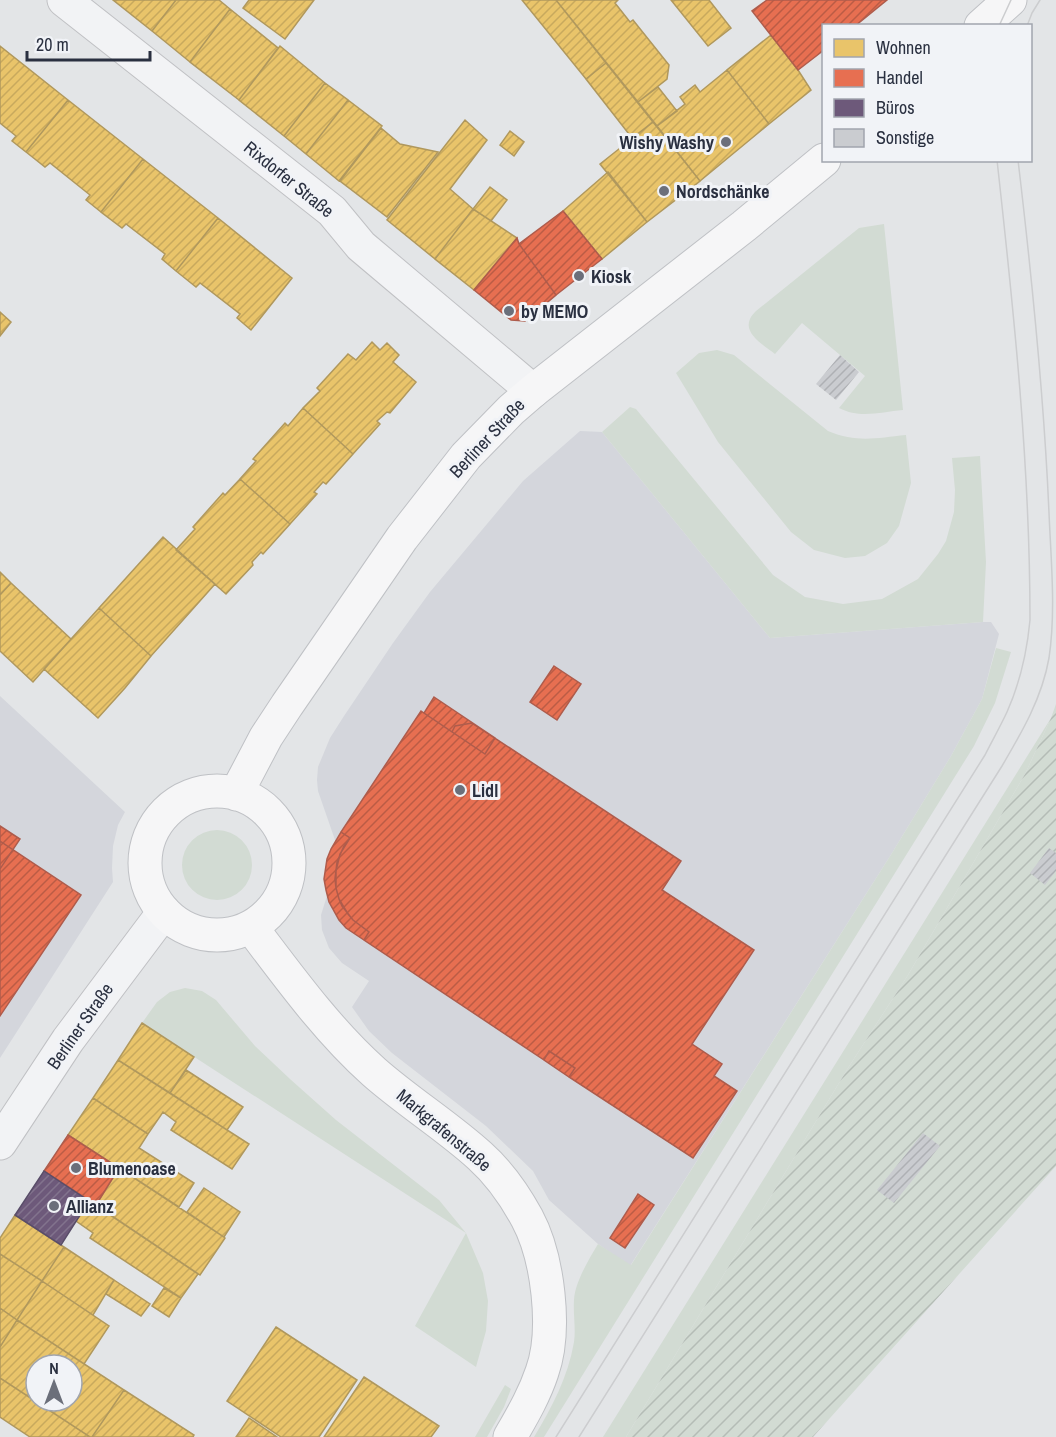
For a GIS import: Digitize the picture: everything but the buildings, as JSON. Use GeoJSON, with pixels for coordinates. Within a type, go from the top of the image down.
{"type":"FeatureCollection","features":[{"type":"Feature","properties":{"kind":"main road","name":"Berliner Straße"},"geometry":{"type":"LineString","coordinates":[[236,794],[266,737],[287,705],[402,538],[466,456],[533,391],[744,226],[822,162]]}},
{"type":"Feature","properties":{"kind":"main road"},"geometry":{"type":"LineString","coordinates":[[219,791],[236,794],[256,803],[272,816],[283,835],[289,856],[288,877],[281,897],[268,914],[251,927],[228,934],[205,934],[183,927],[164,912],[153,897],[147,879],[145,860],[148,842],[159,821],[171,808],[185,799],[202,793],[219,791]]}},
{"type":"Feature","properties":{"kind":"main road","name":"Markgrafenstraße"},"geometry":{"type":"LineString","coordinates":[[251,927],[336,1034],[374,1072],[482,1157],[508,1187],[528,1219],[542,1258],[549,1300],[549,1338],[543,1370],[530,1403],[510,1437]]}},
{"type":"Feature","properties":{"kind":"street","name":"Rixdorfer Straße"},"geometry":{"type":"LineString","coordinates":[[64,0],[332,211],[361,246],[533,391]]}},
{"type":"Feature","properties":{"kind":"street","name":"Berliner Straße"},"geometry":{"type":"LineString","coordinates":[[0,1143],[68,1040],[164,912]]}},
{"type":"Feature","properties":{"kind":"shaded area"},"geometry":{"type":"Polygon","coordinates":[[[884,224],[903,410],[871,414],[855,413],[839,408],[865,376],[802,323],[775,354],[752,335],[749,324],[750,318],[756,311],[859,228],[884,224]]]}},
{"type":"Feature","properties":{"kind":"shaded area"},"geometry":{"type":"Polygon","coordinates":[[[717,350],[734,355],[828,431],[858,438],[906,435],[911,483],[899,526],[887,543],[865,556],[845,558],[814,550],[791,532],[718,442],[676,373],[699,353],[717,350]]]}},
{"type":"Feature","properties":{"kind":"shaded area"},"geometry":{"type":"Polygon","coordinates":[[[630,407],[636,409],[773,575],[805,597],[843,604],[882,599],[918,579],[946,541],[954,512],[955,490],[952,458],[980,456],[986,562],[983,622],[770,638],[602,432],[630,407]]]}},
{"type":"Feature","properties":{"kind":"shaded area"},"geometry":{"type":"Polygon","coordinates":[[[580,431],[602,432],[770,638],[983,622],[991,622],[999,634],[982,699],[951,756],[630,1266],[598,1244],[549,1200],[533,1171],[486,1126],[392,1053],[369,1031],[352,1007],[369,981],[342,963],[329,948],[322,930],[321,915],[335,862],[335,840],[318,791],[317,780],[318,767],[330,738],[430,592],[523,481],[580,431]]]}},
{"type":"Feature","properties":{"kind":"shaded area"},"geometry":{"type":"Polygon","coordinates":[[[996,648],[1011,652],[995,703],[974,746],[544,1437],[534,1437],[553,1403],[568,1367],[575,1337],[575,1293],[594,1250],[598,1244],[631,1265],[951,756],[982,699],[996,648]]]}},
{"type":"Feature","properties":{"kind":"shaded area"},"geometry":{"type":"Polygon","coordinates":[[[0,696],[125,812],[118,825],[113,846],[113,882],[0,1058],[0,696]]]}},
{"type":"Feature","properties":{"kind":"shaded area"},"geometry":{"type":"Polygon","coordinates":[[[1056,704],[1056,1166],[813,1437],[626,1437],[848,1068],[908,975],[1025,774],[1056,704]]]}},
{"type":"Feature","properties":{"kind":"shaded area"},"geometry":{"type":"Polygon","coordinates":[[[1051,718],[1025,774],[908,975],[848,1068],[626,1437],[603,1437],[1051,718]]]}},
{"type":"Feature","properties":{"kind":"shaded area"},"geometry":{"type":"Polygon","coordinates":[[[217,830],[230,833],[242,840],[249,852],[252,865],[249,878],[242,890],[230,897],[217,900],[204,897],[192,890],[185,878],[182,865],[185,852],[192,840],[204,833],[217,830]]]}},
{"type":"Feature","properties":{"kind":"shaded area"},"geometry":{"type":"Polygon","coordinates":[[[185,988],[202,991],[216,1000],[255,1046],[290,1079],[336,1120],[439,1200],[466,1233],[142,1023],[157,1002],[170,992],[185,988]]]}},
{"type":"Feature","properties":{"kind":"shaded area"},"geometry":{"type":"Polygon","coordinates":[[[466,1233],[483,1273],[488,1301],[486,1331],[476,1367],[415,1326],[466,1233]]]}},
{"type":"Feature","properties":{"kind":"shaded area"},"geometry":{"type":"Polygon","coordinates":[[[505,1385],[511,1389],[487,1437],[475,1437],[505,1385]]]}},
{"type":"Feature","properties":{"kind":"tram line"},"geometry":{"type":"LineString","coordinates":[[1000,24],[1011,0]]}},
{"type":"Feature","properties":{"kind":"tram line"},"geometry":{"type":"LineString","coordinates":[[1028,24],[1040,0]]}},
{"type":"Feature","properties":{"kind":"tram line"},"geometry":{"type":"LineString","coordinates":[[556,1437],[985,755],[1016,690],[1025,656],[1030,620],[1027,505],[1020,390],[997,162]]}},
{"type":"Feature","properties":{"kind":"tram line"},"geometry":{"type":"LineString","coordinates":[[579,1437],[1002,766],[1024,727],[1042,687],[1051,640],[1052,568],[1041,381],[1018,162]]}},
{"type":"Feature","properties":{"kind":"place","name":"Wishy Washy"},"geometry":{"type":"Point","coordinates":[726,142]}},
{"type":"Feature","properties":{"kind":"place","name":"Nordschänke"},"geometry":{"type":"Point","coordinates":[664,191]}},
{"type":"Feature","properties":{"kind":"place","name":"Kiosk"},"geometry":{"type":"Point","coordinates":[579,276]}},
{"type":"Feature","properties":{"kind":"place","name":"by MEMO"},"geometry":{"type":"Point","coordinates":[509,311]}},
{"type":"Feature","properties":{"kind":"place","name":"Lidl"},"geometry":{"type":"Point","coordinates":[460,790]}},
{"type":"Feature","properties":{"kind":"place","name":"Blumenoase"},"geometry":{"type":"Point","coordinates":[76,1168]}},
{"type":"Feature","properties":{"kind":"place","name":"Allianz"},"geometry":{"type":"Point","coordinates":[54,1206]}}]}
